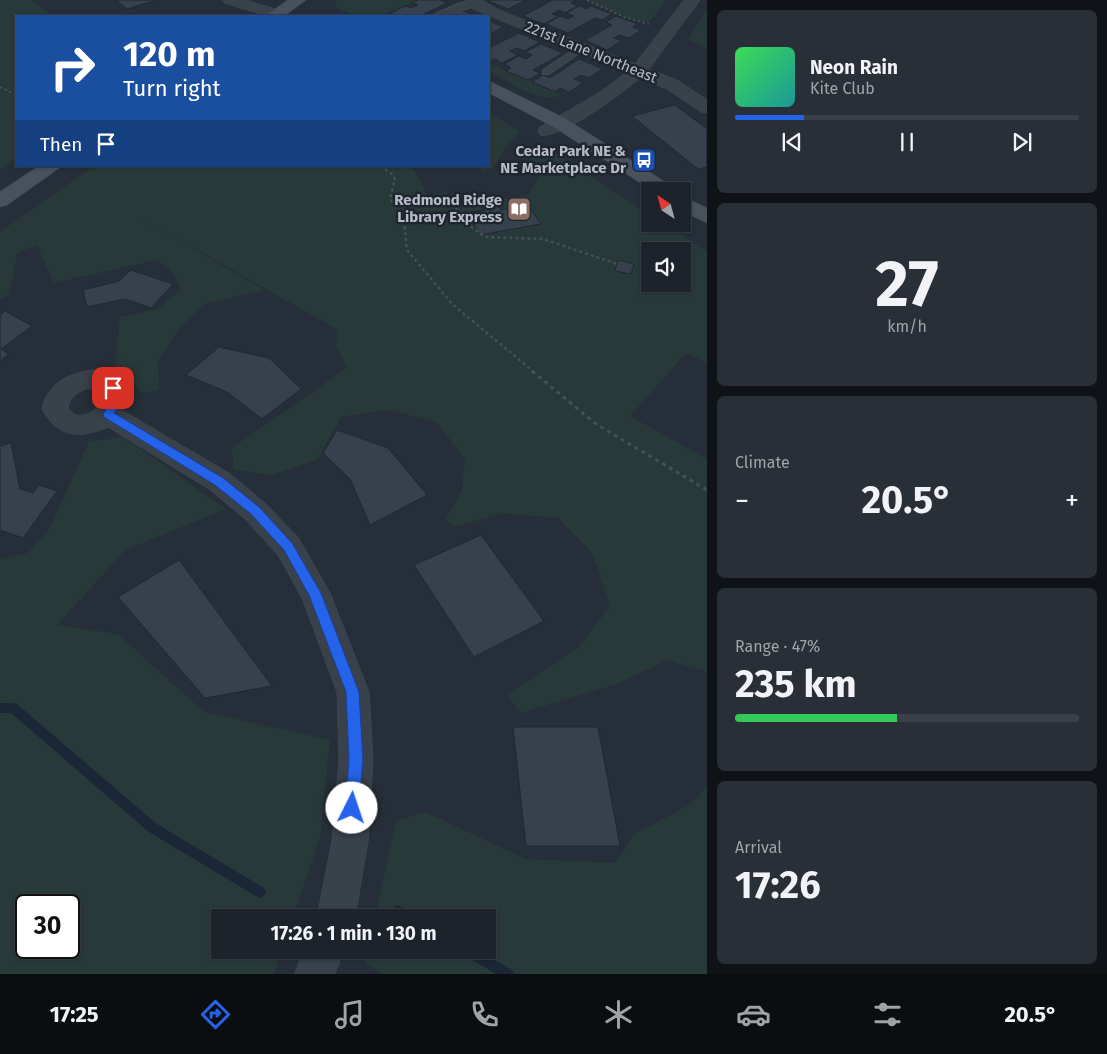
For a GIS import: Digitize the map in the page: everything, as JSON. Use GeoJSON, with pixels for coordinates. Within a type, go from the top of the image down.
{"type":"FeatureCollection","features":[{"type":"Feature","properties":{"kind":"street"},"geometry":{"type":"LineString","coordinates":[[230,0],[273,15]]}},
{"type":"Feature","properties":{"kind":"street"},"geometry":{"type":"LineString","coordinates":[[277,15],[298,0]]}},
{"type":"Feature","properties":{"kind":"street"},"geometry":{"type":"LineString","coordinates":[[554,127],[606,95],[637,72],[660,46],[692,0]]}},
{"type":"Feature","properties":{"kind":"street","name":"221st Lane Northeast"},"geometry":{"type":"LineString","coordinates":[[475,1],[478,6],[673,85],[707,108]]}},
{"type":"Feature","properties":{"kind":"street"},"geometry":{"type":"LineString","coordinates":[[490,87],[554,127],[650,182]]}},
{"type":"Feature","properties":{"kind":"street"},"geometry":{"type":"LineString","coordinates":[[490,100],[554,127],[641,190]]}},
{"type":"Feature","properties":{"kind":"street"},"geometry":{"type":"LineString","coordinates":[[0,201],[51,167]]}},
{"type":"Feature","properties":{"kind":"street"},"geometry":{"type":"LineString","coordinates":[[691,207],[707,217]]}},
{"type":"Feature","properties":{"kind":"street"},"geometry":{"type":"LineString","coordinates":[[691,223],[707,232]]}},
{"type":"Feature","properties":{"kind":"street"},"geometry":{"type":"LineString","coordinates":[[108,414],[219,482],[255,511],[288,546],[315,593],[353,692],[356,760],[350,841],[338,909]]}},
{"type":"Feature","properties":{"kind":"street"},"geometry":{"type":"LineString","coordinates":[[315,974],[321,959]]}},
{"type":"Feature","properties":{"kind":"lane"},"geometry":{"type":"LineString","coordinates":[[438,15],[475,1]]}},
{"type":"Feature","properties":{"kind":"lane"},"geometry":{"type":"LineString","coordinates":[[546,72],[582,49]]}},
{"type":"Feature","properties":{"kind":"path"},"geometry":{"type":"LineString","coordinates":[[587,0],[624,17],[653,25]]}},
{"type":"Feature","properties":{"kind":"path"},"geometry":{"type":"LineString","coordinates":[[0,86],[15,94]]}},
{"type":"Feature","properties":{"kind":"path"},"geometry":{"type":"LineString","coordinates":[[382,167],[392,174],[395,179],[389,189],[389,198],[405,225],[404,240],[407,250],[452,304],[596,424],[707,490]]}},
{"type":"Feature","properties":{"kind":"path"},"geometry":{"type":"LineString","coordinates":[[456,208],[470,229],[483,237],[545,240],[617,264]]}},
{"type":"Feature","properties":{"kind":"shaded area"},"geometry":{"type":"Polygon","coordinates":[[[0,0],[32,0],[50,15],[15,15],[15,159],[0,169],[0,0]]]}},
{"type":"Feature","properties":{"kind":"shaded area"},"geometry":{"type":"Polygon","coordinates":[[[337,0],[417,0],[396,10],[379,15],[357,15],[335,6],[337,0]]]}},
{"type":"Feature","properties":{"kind":"shaded area"},"geometry":{"type":"Polygon","coordinates":[[[587,0],[666,0],[650,21],[635,21],[587,0]]]}},
{"type":"Feature","properties":{"kind":"shaded area"},"geometry":{"type":"Polygon","coordinates":[[[707,10],[707,49],[688,39],[707,10]]]}},
{"type":"Feature","properties":{"kind":"shaded area"},"geometry":{"type":"Polygon","coordinates":[[[490,63],[561,95],[553,98],[544,97],[534,95],[490,72],[490,63]]]}},
{"type":"Feature","properties":{"kind":"shaded area"},"geometry":{"type":"Polygon","coordinates":[[[490,114],[520,131],[504,150],[493,168],[483,173],[480,167],[490,167],[490,114]]]}},
{"type":"Feature","properties":{"kind":"shaded area"},"geometry":{"type":"Polygon","coordinates":[[[545,146],[641,209],[641,232],[676,232],[707,252],[707,363],[686,353],[630,416],[707,459],[707,672],[668,660],[616,684],[521,713],[507,695],[579,647],[610,606],[593,554],[558,518],[502,513],[454,527],[446,519],[462,490],[465,459],[437,422],[389,410],[341,417],[317,460],[272,475],[234,469],[232,448],[347,368],[336,345],[338,330],[136,215],[264,290],[204,304],[182,326],[158,360],[159,390],[142,393],[115,370],[120,317],[158,309],[181,289],[170,268],[156,260],[54,283],[37,245],[17,253],[9,295],[0,299],[0,232],[93,167],[413,167],[428,196],[446,192],[456,208],[528,195],[542,170],[528,157],[545,146]]]}},
{"type":"Feature","properties":{"kind":"shaded area"},"geometry":{"type":"Polygon","coordinates":[[[123,437],[226,509],[125,550],[57,625],[118,634],[204,712],[330,740],[320,838],[296,909],[211,909],[211,959],[279,959],[274,974],[0,974],[0,559],[28,553],[50,528],[89,442],[123,437]]]}},
{"type":"Feature","properties":{"kind":"shaded area"},"geometry":{"type":"Polygon","coordinates":[[[707,786],[707,974],[383,974],[365,963],[366,959],[496,959],[496,909],[377,909],[396,821],[425,812],[526,859],[615,863],[633,835],[691,804],[707,786]]]}},
{"type":"Feature","properties":{"kind":"building"},"geometry":{"type":"Polygon","coordinates":[[[116,0],[156,0],[127,9],[116,0]]]}},
{"type":"Feature","properties":{"kind":"building"},"geometry":{"type":"Polygon","coordinates":[[[418,0],[440,0],[447,3],[422,15],[394,15],[391,13],[405,6],[411,8],[418,5],[412,3],[418,0]]]}},
{"type":"Feature","properties":{"kind":"building"},"geometry":{"type":"Polygon","coordinates":[[[526,0],[508,9],[488,1],[526,0]]]}},
{"type":"Feature","properties":{"kind":"building"},"geometry":{"type":"Polygon","coordinates":[[[549,0],[574,0],[576,1],[571,3],[578,6],[565,13],[559,10],[552,14],[559,16],[544,24],[523,16],[551,1],[549,0]]]}},
{"type":"Feature","properties":{"kind":"building"},"geometry":{"type":"Polygon","coordinates":[[[579,6],[587,9],[591,6],[612,14],[602,20],[595,18],[568,33],[546,24],[560,16],[568,19],[574,16],[566,13],[579,6]]]}},
{"type":"Feature","properties":{"kind":"building"},"geometry":{"type":"Polygon","coordinates":[[[461,10],[474,15],[450,15],[461,10]]]}},
{"type":"Feature","properties":{"kind":"building"},"geometry":{"type":"Polygon","coordinates":[[[616,16],[638,24],[633,27],[641,30],[629,38],[620,35],[614,38],[622,41],[607,50],[585,40],[612,25],[606,22],[616,16]]]}},
{"type":"Feature","properties":{"kind":"building"},"geometry":{"type":"Polygon","coordinates":[[[490,21],[503,27],[490,34],[490,21]]]}},
{"type":"Feature","properties":{"kind":"building"},"geometry":{"type":"Polygon","coordinates":[[[519,33],[540,42],[524,51],[517,48],[510,51],[518,55],[502,63],[495,59],[490,62],[490,48],[519,33]]]}},
{"type":"Feature","properties":{"kind":"building"},"geometry":{"type":"Polygon","coordinates":[[[541,44],[563,53],[533,70],[540,73],[528,80],[506,71],[511,68],[504,64],[519,56],[526,59],[532,55],[525,52],[541,44]]]}},
{"type":"Feature","properties":{"kind":"building"},"geometry":{"type":"Polygon","coordinates":[[[579,59],[603,69],[588,78],[581,75],[574,79],[583,83],[569,92],[560,88],[555,92],[532,82],[543,75],[550,78],[579,59]]]}},
{"type":"Feature","properties":{"kind":"building"},"geometry":{"type":"Polygon","coordinates":[[[675,105],[707,129],[707,167],[698,169],[632,116],[675,105]]]}},
{"type":"Feature","properties":{"kind":"building"},"geometry":{"type":"Polygon","coordinates":[[[497,204],[501,210],[528,205],[541,224],[480,235],[467,213],[485,210],[483,206],[497,204]]]}},
{"type":"Feature","properties":{"kind":"building"},"geometry":{"type":"Polygon","coordinates":[[[618,260],[634,264],[631,274],[615,271],[618,260]]]}},
{"type":"Feature","properties":{"kind":"building"},"geometry":{"type":"Polygon","coordinates":[[[131,270],[173,284],[151,308],[125,299],[87,307],[83,290],[119,281],[131,270]]]}},
{"type":"Feature","properties":{"kind":"building"},"geometry":{"type":"Polygon","coordinates":[[[5,311],[32,326],[1,349],[9,354],[0,361],[0,315],[5,311]]]}},
{"type":"Feature","properties":{"kind":"building"},"geometry":{"type":"Polygon","coordinates":[[[219,347],[269,358],[301,389],[262,419],[227,392],[186,375],[219,347]]]}},
{"type":"Feature","properties":{"kind":"building"},"geometry":{"type":"Polygon","coordinates":[[[337,430],[388,448],[427,495],[370,525],[350,479],[323,453],[337,430]]]}},
{"type":"Feature","properties":{"kind":"building"},"geometry":{"type":"Polygon","coordinates":[[[11,443],[20,489],[33,493],[39,485],[57,491],[23,538],[0,530],[0,446],[11,443]]]}},
{"type":"Feature","properties":{"kind":"building"},"geometry":{"type":"Polygon","coordinates":[[[481,535],[544,621],[474,657],[414,565],[481,535]]]}},
{"type":"Feature","properties":{"kind":"building"},"geometry":{"type":"Polygon","coordinates":[[[179,560],[272,686],[205,698],[118,597],[179,560]]]}},
{"type":"Feature","properties":{"kind":"building"},"geometry":{"type":"Polygon","coordinates":[[[513,727],[598,727],[620,846],[526,846],[513,727]]]}},
{"type":"Feature","properties":{"kind":"waterway"},"geometry":{"type":"LineString","coordinates":[[0,708],[13,708],[153,828],[260,892]]}},
{"type":"Feature","properties":{"kind":"waterway"},"geometry":{"type":"LineString","coordinates":[[482,959],[508,974]]}},
{"type":"Feature","properties":{"kind":"place","name":"Cedar Park NE & NE Marketplace Dr"},"geometry":{"type":"Point","coordinates":[644,160]}},
{"type":"Feature","properties":{"kind":"place","name":"Redmond Ridge Library Express"},"geometry":{"type":"Point","coordinates":[519,209]}},
{"type":"Feature","properties":{"kind":"route"},"geometry":{"type":"LineString","coordinates":[[113,388],[117,401],[114,408],[108,414],[219,482],[255,511],[288,546],[315,593],[353,692],[356,760],[352,808]]}}]}
